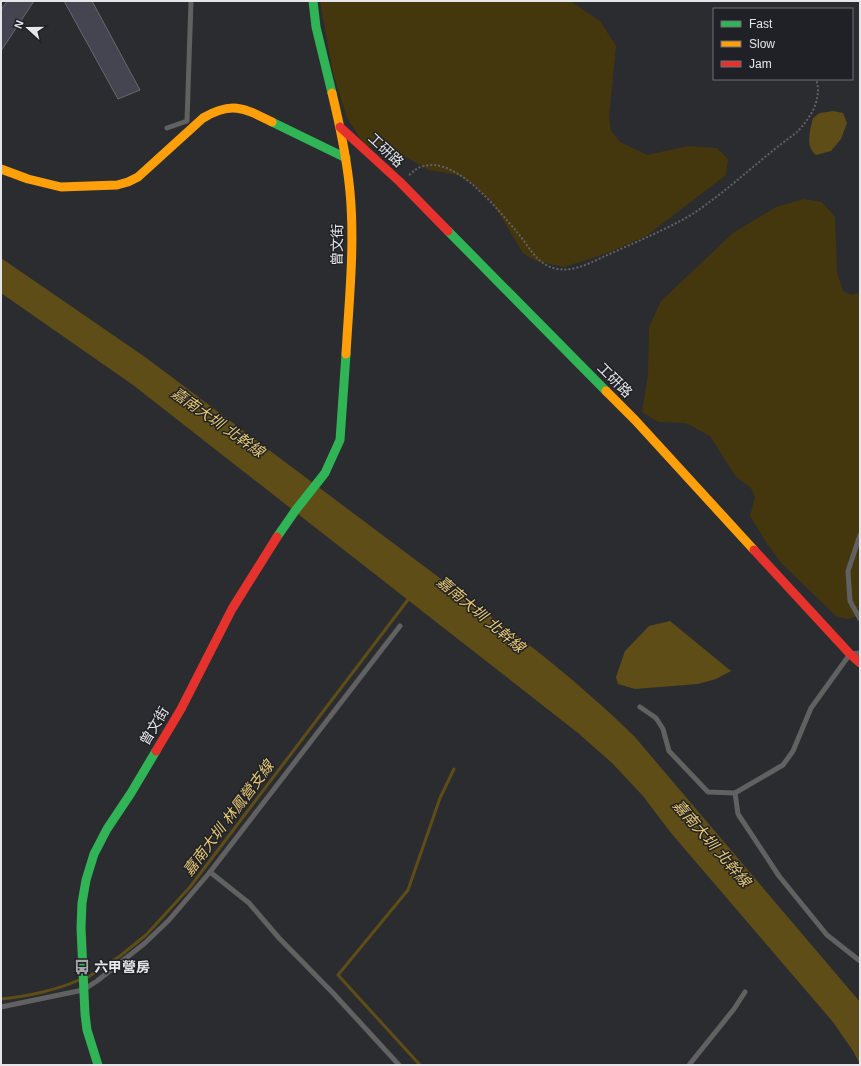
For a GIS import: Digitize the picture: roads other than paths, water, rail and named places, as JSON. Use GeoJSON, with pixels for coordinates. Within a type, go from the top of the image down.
{"type":"FeatureCollection","features":[{"type":"Feature","properties":{"kind":"main road","name":"曾文街"},"geometry":{"type":"LineString","coordinates":[[83,987],[82,903],[86,880],[94,854],[107,829],[131,793],[181,709],[232,609],[295,511],[325,472],[340,440],[343,412],[352,246],[350,192],[346,158],[340,127],[316,27],[312,1]]}},
{"type":"Feature","properties":{"kind":"main road"},"geometry":{"type":"LineString","coordinates":[[1,168],[28,179],[62,187],[117,185],[138,177],[203,118],[215,111],[238,108],[250,111],[346,158]]}},
{"type":"Feature","properties":{"kind":"main road","name":"工研路"},"geometry":{"type":"LineString","coordinates":[[340,127],[400,182],[635,420],[850,654],[860,663]]}},
{"type":"Feature","properties":{"kind":"main road"},"geometry":{"type":"LineString","coordinates":[[83,987],[87,1030],[98,1065]]}},
{"type":"Feature","properties":{"kind":"lane"},"geometry":{"type":"LineString","coordinates":[[167,128],[187,120],[191,1]]}},
{"type":"Feature","properties":{"kind":"lane"},"geometry":{"type":"LineString","coordinates":[[860,534],[848,571],[850,600],[860,619]]}},
{"type":"Feature","properties":{"kind":"lane"},"geometry":{"type":"LineString","coordinates":[[1,1007],[19,1002],[52,997],[97,981],[145,943],[169,920],[210,872],[400,626]]}},
{"type":"Feature","properties":{"kind":"lane"},"geometry":{"type":"LineString","coordinates":[[640,708],[656,718],[663,729],[669,751],[708,792],[735,793],[783,765],[794,751],[811,708],[850,654],[860,653]]}},
{"type":"Feature","properties":{"kind":"lane"},"geometry":{"type":"LineString","coordinates":[[735,793],[738,814],[779,876],[828,935],[860,961]]}},
{"type":"Feature","properties":{"kind":"lane"},"geometry":{"type":"LineString","coordinates":[[210,872],[248,903],[399,1065]]}},
{"type":"Feature","properties":{"kind":"lane"},"geometry":{"type":"LineString","coordinates":[[689,1065],[734,1009],[745,992]]}},
{"type":"Feature","properties":{"kind":"water"},"geometry":{"type":"Polygon","coordinates":[[[833,111],[843,113],[847,123],[841,139],[831,151],[816,155],[809,143],[813,118],[820,113],[833,111]]]}},
{"type":"Feature","properties":{"kind":"water","name":"嘉南大圳 北幹線"},"geometry":{"type":"Polygon","coordinates":[[[1,258],[145,357],[537,651],[587,692],[634,736],[860,1002],[860,1064],[833,1022],[671,833],[643,796],[612,763],[578,733],[133,385],[1,293],[1,258]]]}},
{"type":"Feature","properties":{"kind":"water"},"geometry":{"type":"Polygon","coordinates":[[[670,621],[731,671],[716,679],[698,684],[635,689],[618,684],[616,677],[625,651],[649,626],[670,621]]]}},
{"type":"Feature","properties":{"kind":"waterway","name":"嘉南大圳 林鳳營支線"},"geometry":{"type":"LineString","coordinates":[[88,977],[120,956],[146,935],[190,887],[410,597]]}},
{"type":"Feature","properties":{"kind":"waterway"},"geometry":{"type":"LineString","coordinates":[[420,1065],[338,975],[408,890],[440,798],[454,769]]}},
{"type":"Feature","properties":{"kind":"waterway","name":"嘉南大圳 林鳳營支線"},"geometry":{"type":"LineString","coordinates":[[1,999],[20,997],[41,992],[61,987],[79,980]]}},
{"type":"Feature","properties":{"kind":"place","name":"六甲營房"},"geometry":{"type":"Point","coordinates":[82,967]}}]}
